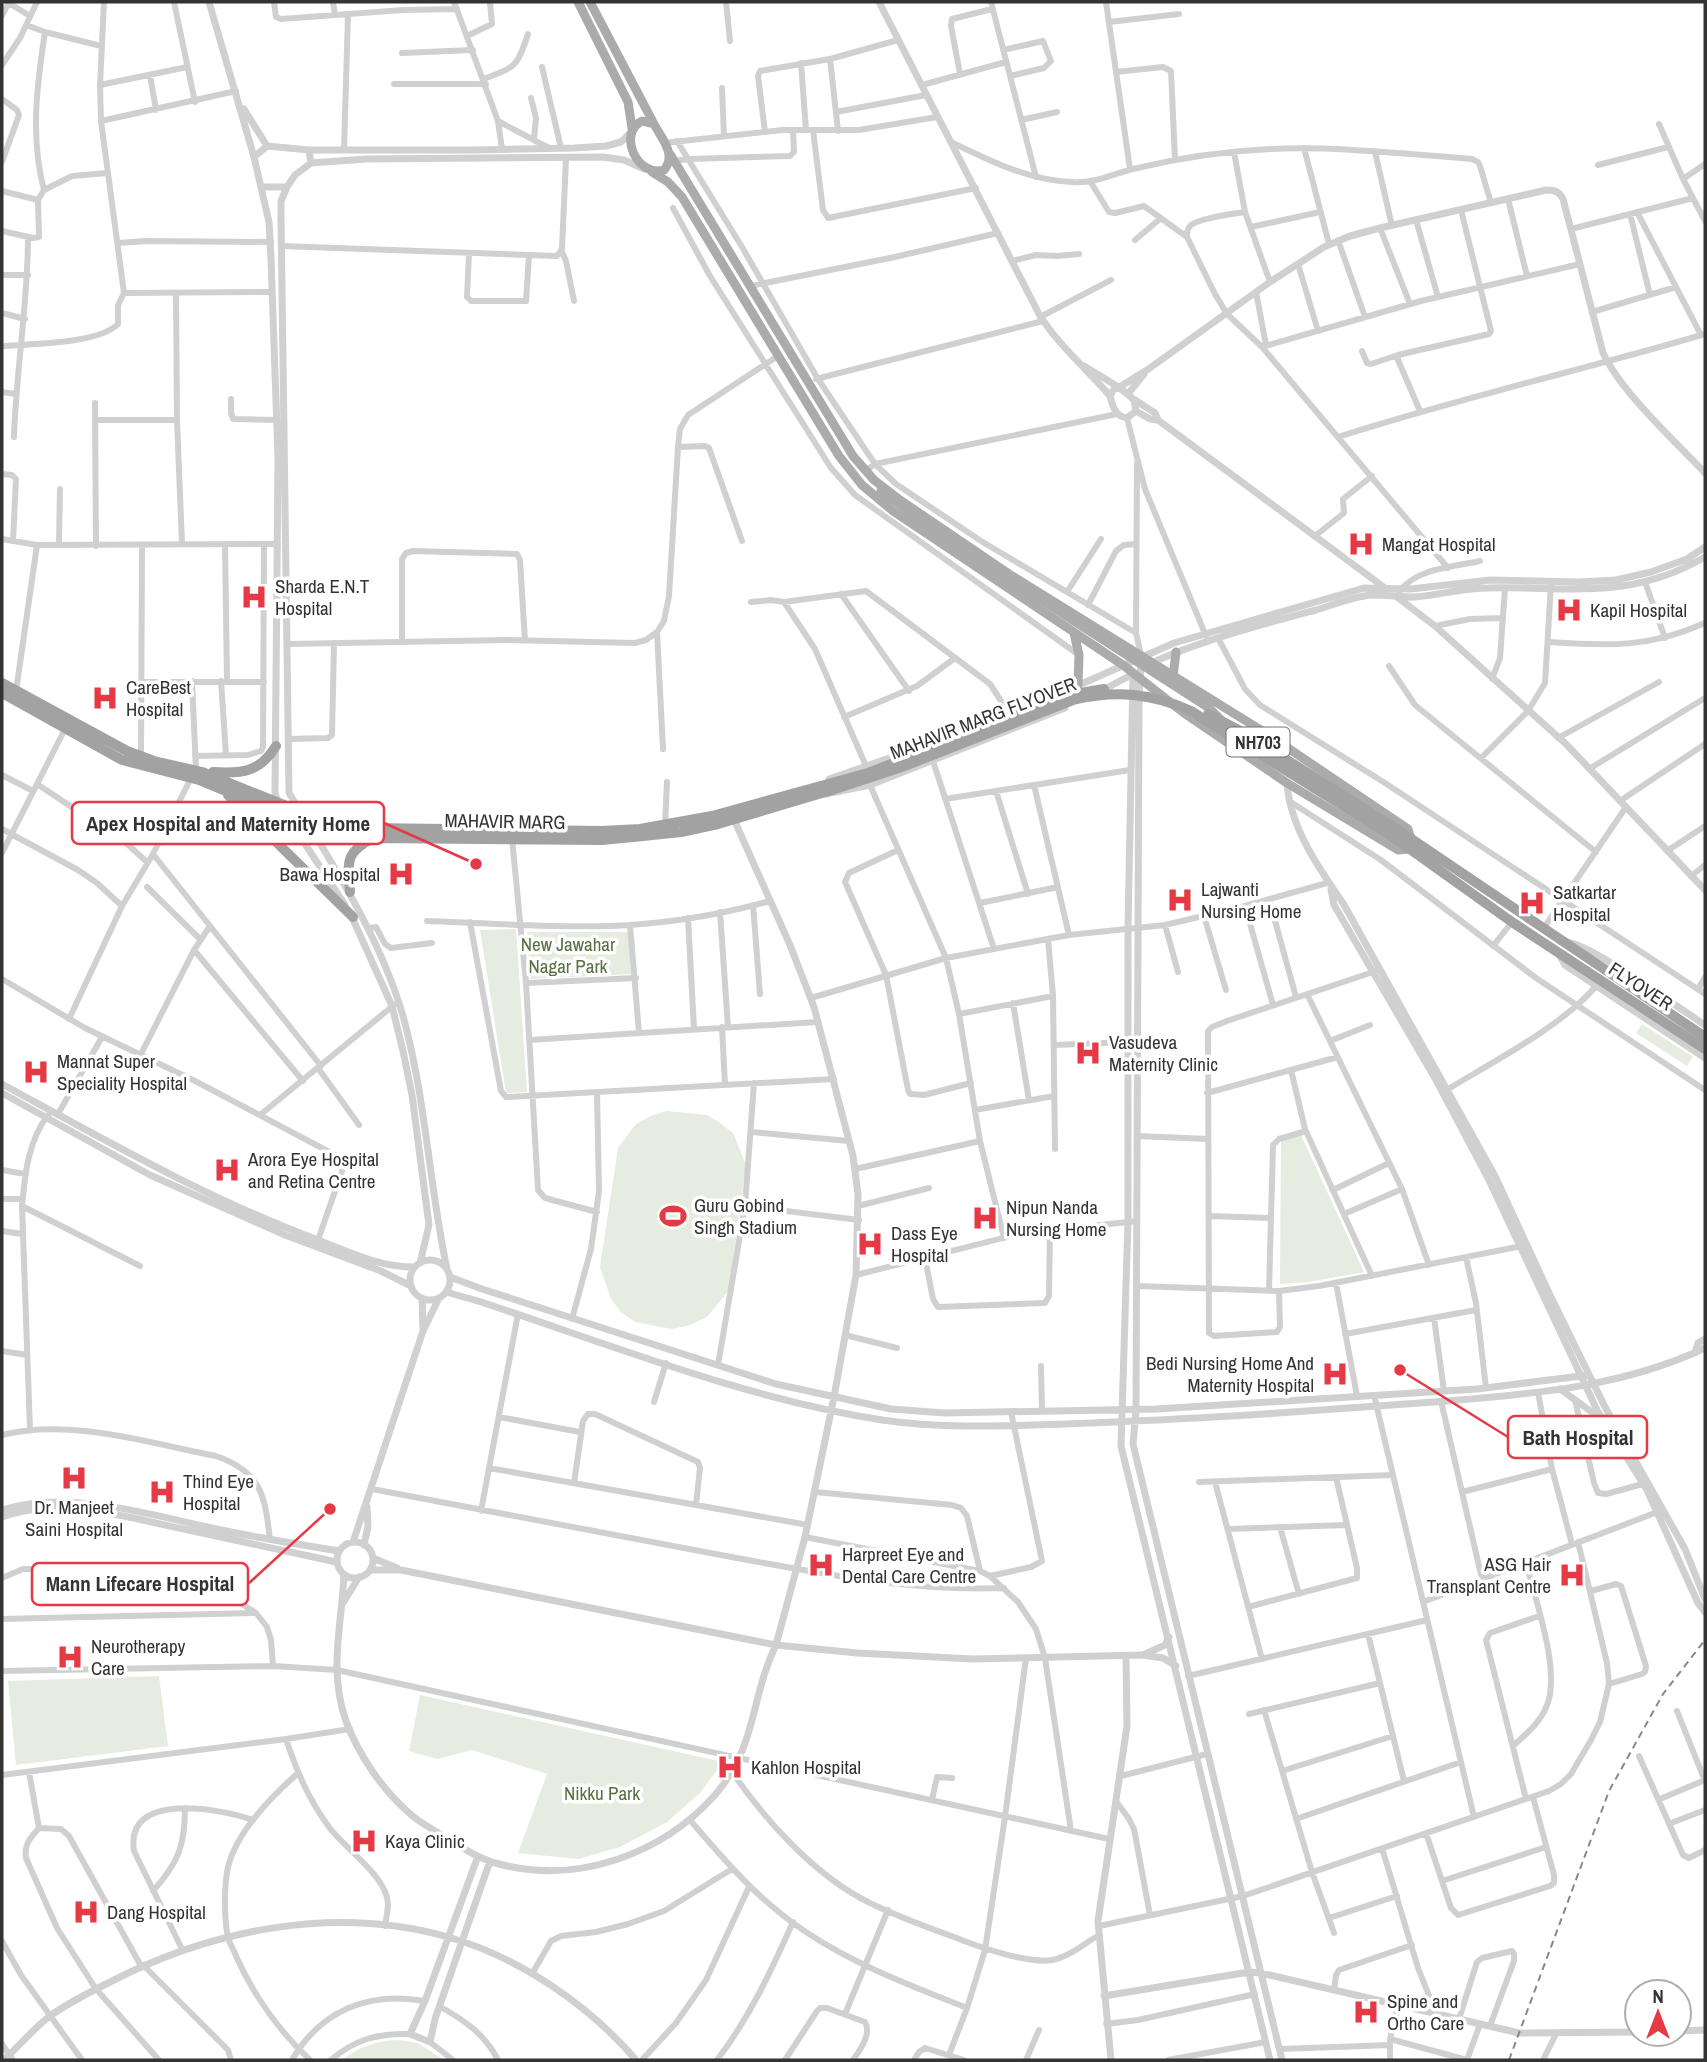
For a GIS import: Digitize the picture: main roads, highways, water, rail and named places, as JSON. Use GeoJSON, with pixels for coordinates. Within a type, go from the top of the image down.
{"type":"FeatureCollection","features":[{"type":"Feature","properties":{"kind":"highway","name":"MAHAVIR MARG"},"geometry":{"type":"LineString","coordinates":[[2,683],[127,751],[196,773],[331,824],[365,828],[602,831],[732,816]]}},
{"type":"Feature","properties":{"kind":"highway","name":"MAHAVIR MARG FLYOVER"},"geometry":{"type":"LineString","coordinates":[[827,789],[1069,695],[1089,691],[1134,689],[1155,692],[1184,702],[1223,721],[1410,844]]}},
{"type":"Feature","properties":{"kind":"highway","name":"MAHAVIR MARG"},"geometry":{"type":"LineString","coordinates":[[2,693],[122,760],[196,773],[222,789],[288,819],[327,833],[374,838],[602,840],[681,832],[827,789]]}},
{"type":"Feature","properties":{"kind":"highway","name":"MAHAVIR MARG FLYOVER"},"geometry":{"type":"LineString","coordinates":[[827,789],[902,767],[1073,701],[1090,696],[1128,693],[1155,698],[1191,711],[1396,834]]}},
{"type":"Feature","properties":{"kind":"highway"},"geometry":{"type":"LineString","coordinates":[[196,773],[225,773],[256,768],[268,759],[276,746]]}},
{"type":"Feature","properties":{"kind":"highway"},"geometry":{"type":"LineString","coordinates":[[222,789],[352,917]]}},
{"type":"Feature","properties":{"kind":"highway"},"geometry":{"type":"LineString","coordinates":[[350,892],[350,854],[359,845],[374,838]]}},
{"type":"Feature","properties":{"kind":"highway","name":"FLYOVER"},"geometry":{"type":"LineString","coordinates":[[1410,844],[1512,922],[1558,952],[1572,955],[1705,1037]]}},
{"type":"Feature","properties":{"kind":"highway","name":"FLYOVER"},"geometry":{"type":"LineString","coordinates":[[1410,844],[1562,941],[1572,955],[1705,1049]]}},
{"type":"Feature","properties":{"kind":"main road"},"geometry":{"type":"LineString","coordinates":[[578,2],[628,102],[634,150],[648,170],[668,183],[682,197],[839,456],[862,485],[893,511],[1122,665],[1184,713],[1287,783],[1398,850],[1410,844],[1408,829],[1264,732],[1173,677],[1146,666],[1141,657],[1009,574],[865,471],[853,456],[672,158],[590,2]]}},
{"type":"Feature","properties":{"kind":"main road"},"geometry":{"type":"LineString","coordinates":[[598,19],[600,2]]}},
{"type":"Feature","properties":{"kind":"main road"},"geometry":{"type":"LineString","coordinates":[[631,130],[642,121],[654,124]]}},
{"type":"Feature","properties":{"kind":"main road"},"geometry":{"type":"LineString","coordinates":[[648,170],[664,170],[672,158]]}},
{"type":"Feature","properties":{"kind":"main road"},"geometry":{"type":"LineString","coordinates":[[874,480],[881,491],[953,543],[1209,708],[1223,721]]}},
{"type":"Feature","properties":{"kind":"main road"},"geometry":{"type":"LineString","coordinates":[[1074,633],[1079,656],[1078,685]]}},
{"type":"Feature","properties":{"kind":"main road"},"geometry":{"type":"LineString","coordinates":[[1173,677],[1176,652]]}},
{"type":"Feature","properties":{"kind":"railway"},"geometry":{"type":"LineString","coordinates":[[1509,2060],[1609,1791],[1663,1694],[1705,1640]]}},
{"type":"Feature","properties":{"kind":"place","name":"Mangat Hospital"},"geometry":{"type":"Point","coordinates":[1361,544]}},
{"type":"Feature","properties":{"kind":"place","name":"Sharda E.N.T Hospital"},"geometry":{"type":"Point","coordinates":[254,597]}},
{"type":"Feature","properties":{"kind":"place","name":"Kapil Hospital"},"geometry":{"type":"Point","coordinates":[1569,610]}},
{"type":"Feature","properties":{"kind":"place","name":"CareBest Hospital"},"geometry":{"type":"Point","coordinates":[105,698]}},
{"type":"Feature","properties":{"kind":"place","name":"Apex Hospital and Maternity Home"},"geometry":{"type":"Point","coordinates":[476,864]}},
{"type":"Feature","properties":{"kind":"place","name":"Bawa Hospital"},"geometry":{"type":"Point","coordinates":[401,874]}},
{"type":"Feature","properties":{"kind":"place","name":"Lajwanti Nursing Home"},"geometry":{"type":"Point","coordinates":[1180,900]}},
{"type":"Feature","properties":{"kind":"place","name":"Satkartar Hospital"},"geometry":{"type":"Point","coordinates":[1532,903]}},
{"type":"Feature","properties":{"kind":"place","name":"Vasudeva Maternity Clinic"},"geometry":{"type":"Point","coordinates":[1088,1053]}},
{"type":"Feature","properties":{"kind":"place","name":"Mannat Super Speciality Hospital"},"geometry":{"type":"Point","coordinates":[36,1072]}},
{"type":"Feature","properties":{"kind":"place","name":"Arora Eye Hospital and Retina Centre"},"geometry":{"type":"Point","coordinates":[227,1170]}},
{"type":"Feature","properties":{"kind":"place","name":"Guru Gobind Singh Stadium"},"geometry":{"type":"Point","coordinates":[673,1216]}},
{"type":"Feature","properties":{"kind":"place","name":"Nipun Nanda Nursing Home"},"geometry":{"type":"Point","coordinates":[985,1218]}},
{"type":"Feature","properties":{"kind":"place","name":"Dass Eye Hospital"},"geometry":{"type":"Point","coordinates":[870,1244]}},
{"type":"Feature","properties":{"kind":"place","name":"Bath Hospital"},"geometry":{"type":"Point","coordinates":[1400,1370]}},
{"type":"Feature","properties":{"kind":"place","name":"Bedi Nursing Home And Maternity Hospital"},"geometry":{"type":"Point","coordinates":[1335,1374]}},
{"type":"Feature","properties":{"kind":"place","name":"Dr. Manjeet Saini Hospital"},"geometry":{"type":"Point","coordinates":[74,1478]}},
{"type":"Feature","properties":{"kind":"place","name":"Thind Eye Hospital"},"geometry":{"type":"Point","coordinates":[162,1492]}},
{"type":"Feature","properties":{"kind":"place","name":"Mann Lifecare Hospital"},"geometry":{"type":"Point","coordinates":[330,1509]}},
{"type":"Feature","properties":{"kind":"place","name":"Harpreet Eye and Dental Care Centre"},"geometry":{"type":"Point","coordinates":[821,1565]}},
{"type":"Feature","properties":{"kind":"place","name":"ASG Hair Transplant Centre"},"geometry":{"type":"Point","coordinates":[1572,1575]}},
{"type":"Feature","properties":{"kind":"place","name":"Neurotherapy Care"},"geometry":{"type":"Point","coordinates":[70,1657]}},
{"type":"Feature","properties":{"kind":"place","name":"Kahlon Hospital"},"geometry":{"type":"Point","coordinates":[730,1767]}},
{"type":"Feature","properties":{"kind":"place","name":"Kaya Clinic"},"geometry":{"type":"Point","coordinates":[364,1841]}},
{"type":"Feature","properties":{"kind":"place","name":"Dang Hospital"},"geometry":{"type":"Point","coordinates":[86,1912]}},
{"type":"Feature","properties":{"kind":"place","name":"Spine and Ortho Care"},"geometry":{"type":"Point","coordinates":[1366,2012]}},
{"type":"Feature","properties":{"kind":"park label","name":"New Jawahar Nagar Park"},"geometry":{"type":"Point","coordinates":[568,955]}},
{"type":"Feature","properties":{"kind":"park label","name":"Nikku Park"},"geometry":{"type":"Point","coordinates":[602,1793]}}]}
